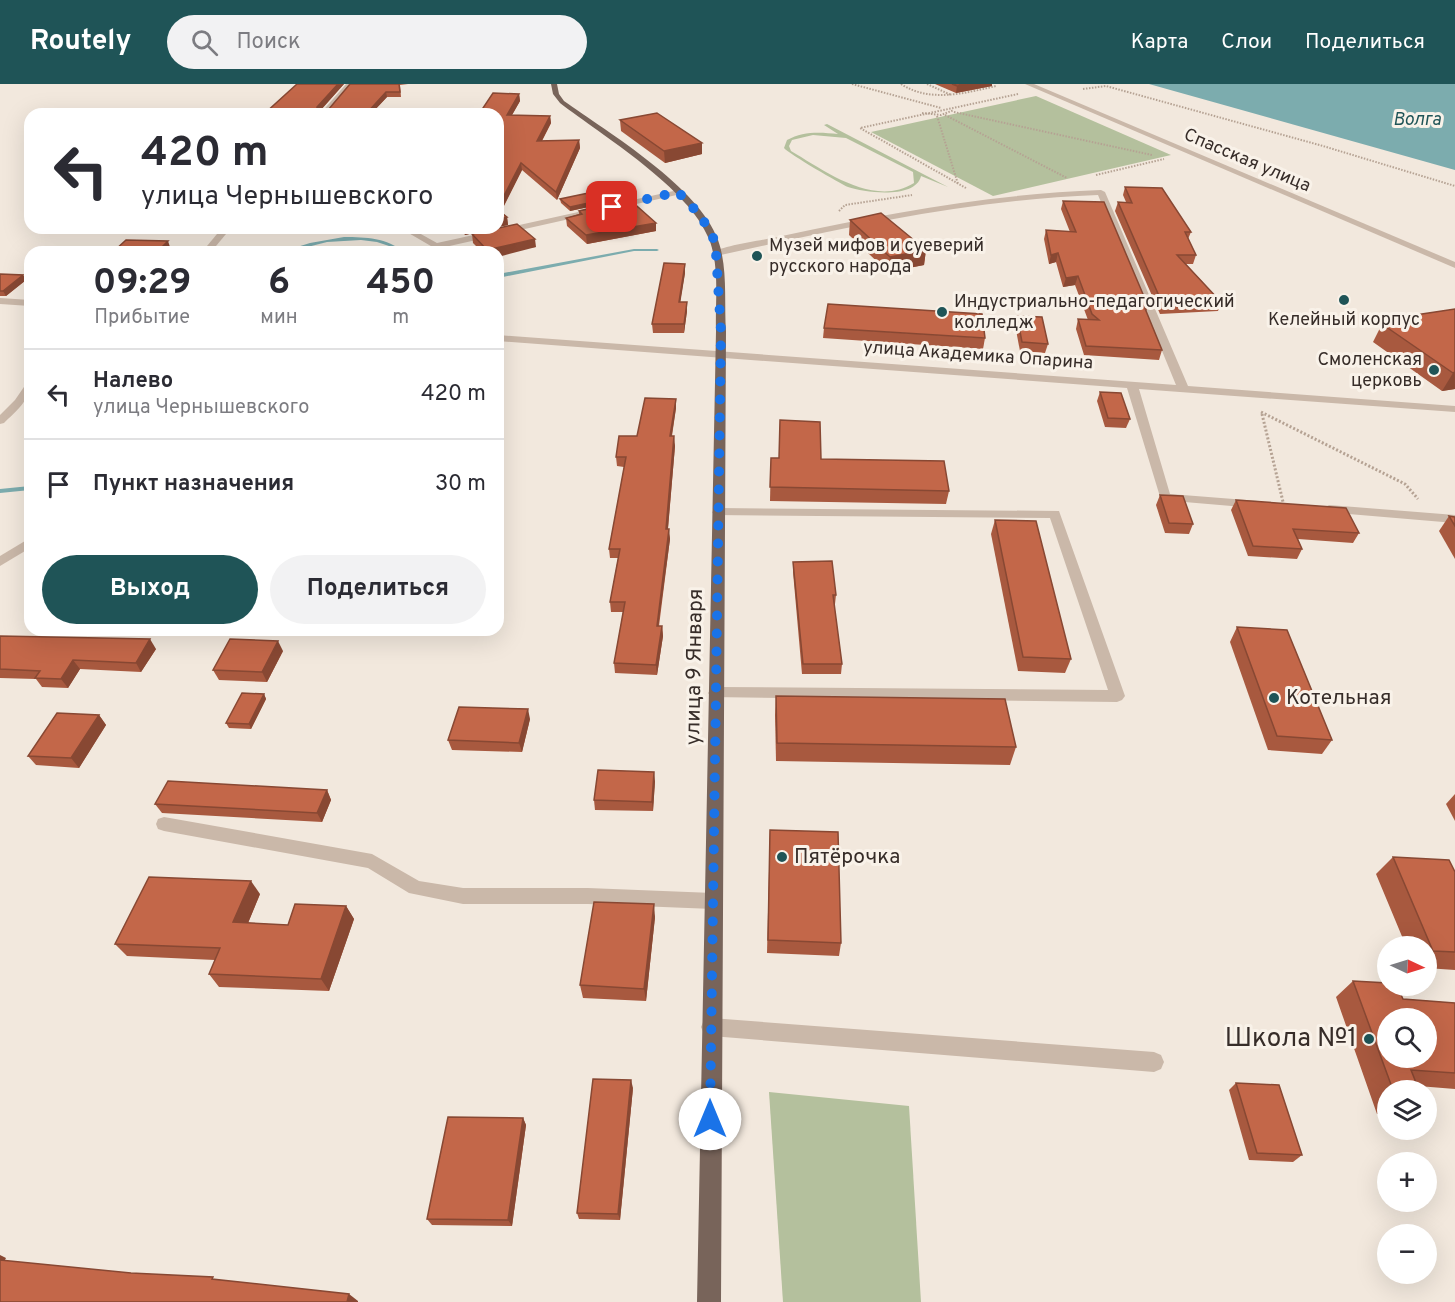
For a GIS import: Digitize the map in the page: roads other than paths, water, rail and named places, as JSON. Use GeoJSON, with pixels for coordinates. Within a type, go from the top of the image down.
{"type":"FeatureCollection","features":[{"type":"Feature","properties":{"kind":"main road","name":"улица 9 Января"},"geometry":{"type":"LineString","coordinates":[[554,84],[556,94],[562,102],[678,192],[708,226],[716,253],[721,352],[709,1302]]}},
{"type":"Feature","properties":{"kind":"street"},"geometry":{"type":"LineString","coordinates":[[329,108],[350,84]]}},
{"type":"Feature","properties":{"kind":"street","name":"Спасская улица"},"geometry":{"type":"LineString","coordinates":[[1028,84],[1455,265]]}},
{"type":"Feature","properties":{"kind":"street"},"geometry":{"type":"LineString","coordinates":[[504,231],[678,192]]}},
{"type":"Feature","properties":{"kind":"street"},"geometry":{"type":"LineString","coordinates":[[716,253],[936,207],[1101,192],[1183,388]]}},
{"type":"Feature","properties":{"kind":"street"},"geometry":{"type":"LineString","coordinates":[[211,246],[222,234]]}},
{"type":"Feature","properties":{"kind":"street"},"geometry":{"type":"LineString","coordinates":[[415,234],[436,246],[490,234]]}},
{"type":"Feature","properties":{"kind":"street"},"geometry":{"type":"LineString","coordinates":[[0,301],[24,303]]}},
{"type":"Feature","properties":{"kind":"street","name":"улица Академика Опарина"},"geometry":{"type":"LineString","coordinates":[[504,338],[721,352],[1455,409]]}},
{"type":"Feature","properties":{"kind":"street"},"geometry":{"type":"LineString","coordinates":[[1132,385],[1165,497],[1284,506]]}},
{"type":"Feature","properties":{"kind":"street"},"geometry":{"type":"LineString","coordinates":[[0,421],[24,395]]}},
{"type":"Feature","properties":{"kind":"street"},"geometry":{"type":"LineString","coordinates":[[1319,508],[1455,519]]}},
{"type":"Feature","properties":{"kind":"street"},"geometry":{"type":"LineString","coordinates":[[716,693],[1117,696],[1055,514],[718,512]]}},
{"type":"Feature","properties":{"kind":"street"},"geometry":{"type":"LineString","coordinates":[[0,561],[24,546]]}},
{"type":"Feature","properties":{"kind":"street"},"geometry":{"type":"LineString","coordinates":[[164,824],[372,861],[415,888],[463,896],[588,896],[713,902]]}},
{"type":"Feature","properties":{"kind":"street"},"geometry":{"type":"LineString","coordinates":[[711,1027],[1154,1062]]}},
{"type":"Feature","properties":{"kind":"water","name":"Волга"},"geometry":{"type":"Polygon","coordinates":[[[1149,84],[1455,84],[1455,170],[1149,84]]]}},
{"type":"Feature","properties":{"kind":"waterway"},"geometry":{"type":"LineString","coordinates":[[302,246],[344,239],[377,240],[393,246]]}},
{"type":"Feature","properties":{"kind":"waterway"},"geometry":{"type":"LineString","coordinates":[[504,275],[634,250],[657,250]]}},
{"type":"Feature","properties":{"kind":"waterway"},"geometry":{"type":"LineString","coordinates":[[0,491],[24,489]]}},
{"type":"Feature","properties":{"kind":"place","name":"Музей мифов и суеверий русского народа"},"geometry":{"type":"Point","coordinates":[757,256]}},
{"type":"Feature","properties":{"kind":"place","name":"Келейный корпус"},"geometry":{"type":"Point","coordinates":[1344,300]}},
{"type":"Feature","properties":{"kind":"place","name":"Индустриально-педагогический колледж"},"geometry":{"type":"Point","coordinates":[942,312]}},
{"type":"Feature","properties":{"kind":"place","name":"Смоленская церковь"},"geometry":{"type":"Point","coordinates":[1434,370]}},
{"type":"Feature","properties":{"kind":"place","name":"Котельная"},"geometry":{"type":"Point","coordinates":[1274,698]}},
{"type":"Feature","properties":{"kind":"place","name":"Пятёрочка"},"geometry":{"type":"Point","coordinates":[782,857]}},
{"type":"Feature","properties":{"kind":"place","name":"Школа №1"},"geometry":{"type":"Point","coordinates":[1369,1039]}}]}
